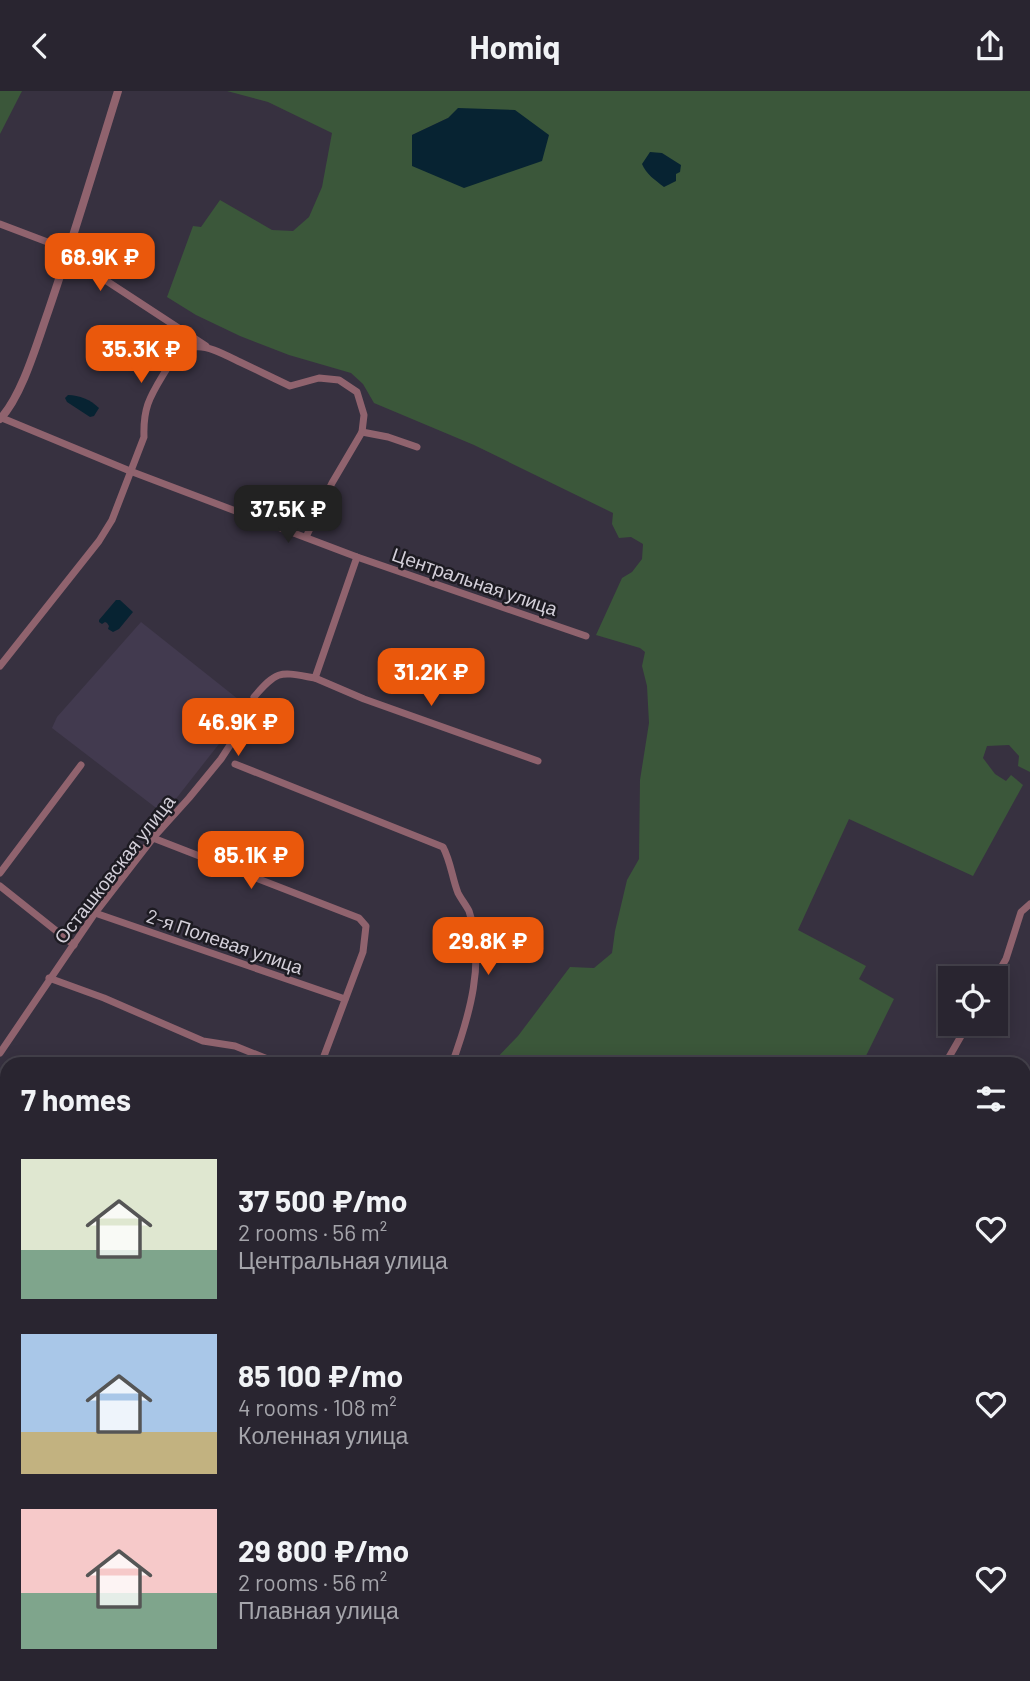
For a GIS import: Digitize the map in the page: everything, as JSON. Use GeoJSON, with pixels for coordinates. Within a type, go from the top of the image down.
{"type":"FeatureCollection","features":[{"type":"Feature","properties":{"kind":"street","name":"Центральная улица"},"geometry":{"type":"LineString","coordinates":[[118,91],[29,369],[1,419],[357,557],[586,636]]}},
{"type":"Feature","properties":{"kind":"street"},"geometry":{"type":"LineString","coordinates":[[0,224],[58,246],[67,255],[207,347],[290,386],[319,378],[339,380],[356,392],[364,415],[362,432],[332,483],[306,537]]}},
{"type":"Feature","properties":{"kind":"street"},"geometry":{"type":"LineString","coordinates":[[0,666],[99,541],[112,520],[144,436],[145,408],[167,368],[177,355],[191,347],[207,347]]}},
{"type":"Feature","properties":{"kind":"street"},"geometry":{"type":"LineString","coordinates":[[362,432],[417,447]]}},
{"type":"Feature","properties":{"kind":"street"},"geometry":{"type":"LineString","coordinates":[[315,678],[357,557]]}},
{"type":"Feature","properties":{"kind":"street","name":"Осташковская улица"},"geometry":{"type":"LineString","coordinates":[[0,1053],[95,913],[153,838],[221,759],[247,719],[252,701],[269,680],[277,675],[287,673],[315,678],[364,699],[538,761]]}},
{"type":"Feature","properties":{"kind":"street"},"geometry":{"type":"LineString","coordinates":[[235,764],[443,847],[449,858],[458,892],[469,911],[474,939],[475,965],[471,1003],[454,1057]]}},
{"type":"Feature","properties":{"kind":"street"},"geometry":{"type":"LineString","coordinates":[[0,873],[81,765]]}},
{"type":"Feature","properties":{"kind":"street"},"geometry":{"type":"LineString","coordinates":[[153,838],[359,918],[366,926],[363,952],[324,1057]]}},
{"type":"Feature","properties":{"kind":"street"},"geometry":{"type":"LineString","coordinates":[[0,886],[74,945]]}},
{"type":"Feature","properties":{"kind":"street"},"geometry":{"type":"LineString","coordinates":[[1002,966],[1021,912],[1030,904]]}},
{"type":"Feature","properties":{"kind":"street","name":"2-я Полевая улица"},"geometry":{"type":"LineString","coordinates":[[95,913],[345,999]]}},
{"type":"Feature","properties":{"kind":"street"},"geometry":{"type":"LineString","coordinates":[[49,978],[104,998],[203,1041],[235,1046],[262,1057]]}},
{"type":"Feature","properties":{"kind":"street"},"geometry":{"type":"LineString","coordinates":[[949,1057],[961,1036]]}},
{"type":"Feature","properties":{"kind":"shaded area"},"geometry":{"type":"Polygon","coordinates":[[[141,622],[248,707],[164,814],[52,728],[57,717],[141,622]]]}},
{"type":"Feature","properties":{"kind":"green space"},"geometry":{"type":"Polygon","coordinates":[[[0,91],[22,91],[0,134],[0,91]]]}},
{"type":"Feature","properties":{"kind":"green space"},"geometry":{"type":"Polygon","coordinates":[[[227,91],[1030,91],[1030,772],[1018,766],[1019,756],[1009,745],[987,746],[983,758],[995,774],[1006,781],[1011,775],[1023,785],[973,876],[849,819],[798,930],[866,966],[859,979],[894,999],[865,1057],[498,1057],[518,1036],[570,967],[594,968],[612,953],[627,880],[639,859],[640,780],[649,723],[647,686],[642,666],[645,652],[640,648],[596,635],[622,578],[632,572],[642,559],[643,544],[631,537],[619,538],[612,524],[613,513],[474,445],[374,403],[363,384],[351,373],[289,355],[240,336],[196,315],[167,297],[193,226],[201,227],[220,200],[272,230],[293,231],[309,217],[322,187],[332,133],[268,102],[227,91]],[[448,118],[412,135],[412,166],[448,118]]]}},
{"type":"Feature","properties":{"kind":"water"},"geometry":{"type":"Polygon","coordinates":[[[458,108],[515,110],[549,135],[542,161],[464,188],[412,166],[412,135],[448,118],[458,108]]]}},
{"type":"Feature","properties":{"kind":"water"},"geometry":{"type":"Polygon","coordinates":[[[650,152],[662,153],[681,165],[676,181],[664,187],[648,174],[642,164],[650,152]]]}},
{"type":"Feature","properties":{"kind":"water"},"geometry":{"type":"Polygon","coordinates":[[[68,395],[85,399],[99,408],[94,416],[90,417],[67,402],[65,398],[68,395]]]}},
{"type":"Feature","properties":{"kind":"water"},"geometry":{"type":"Polygon","coordinates":[[[116,600],[120,600],[133,612],[119,629],[113,632],[108,629],[107,623],[102,624],[99,620],[116,600]]]}}]}
